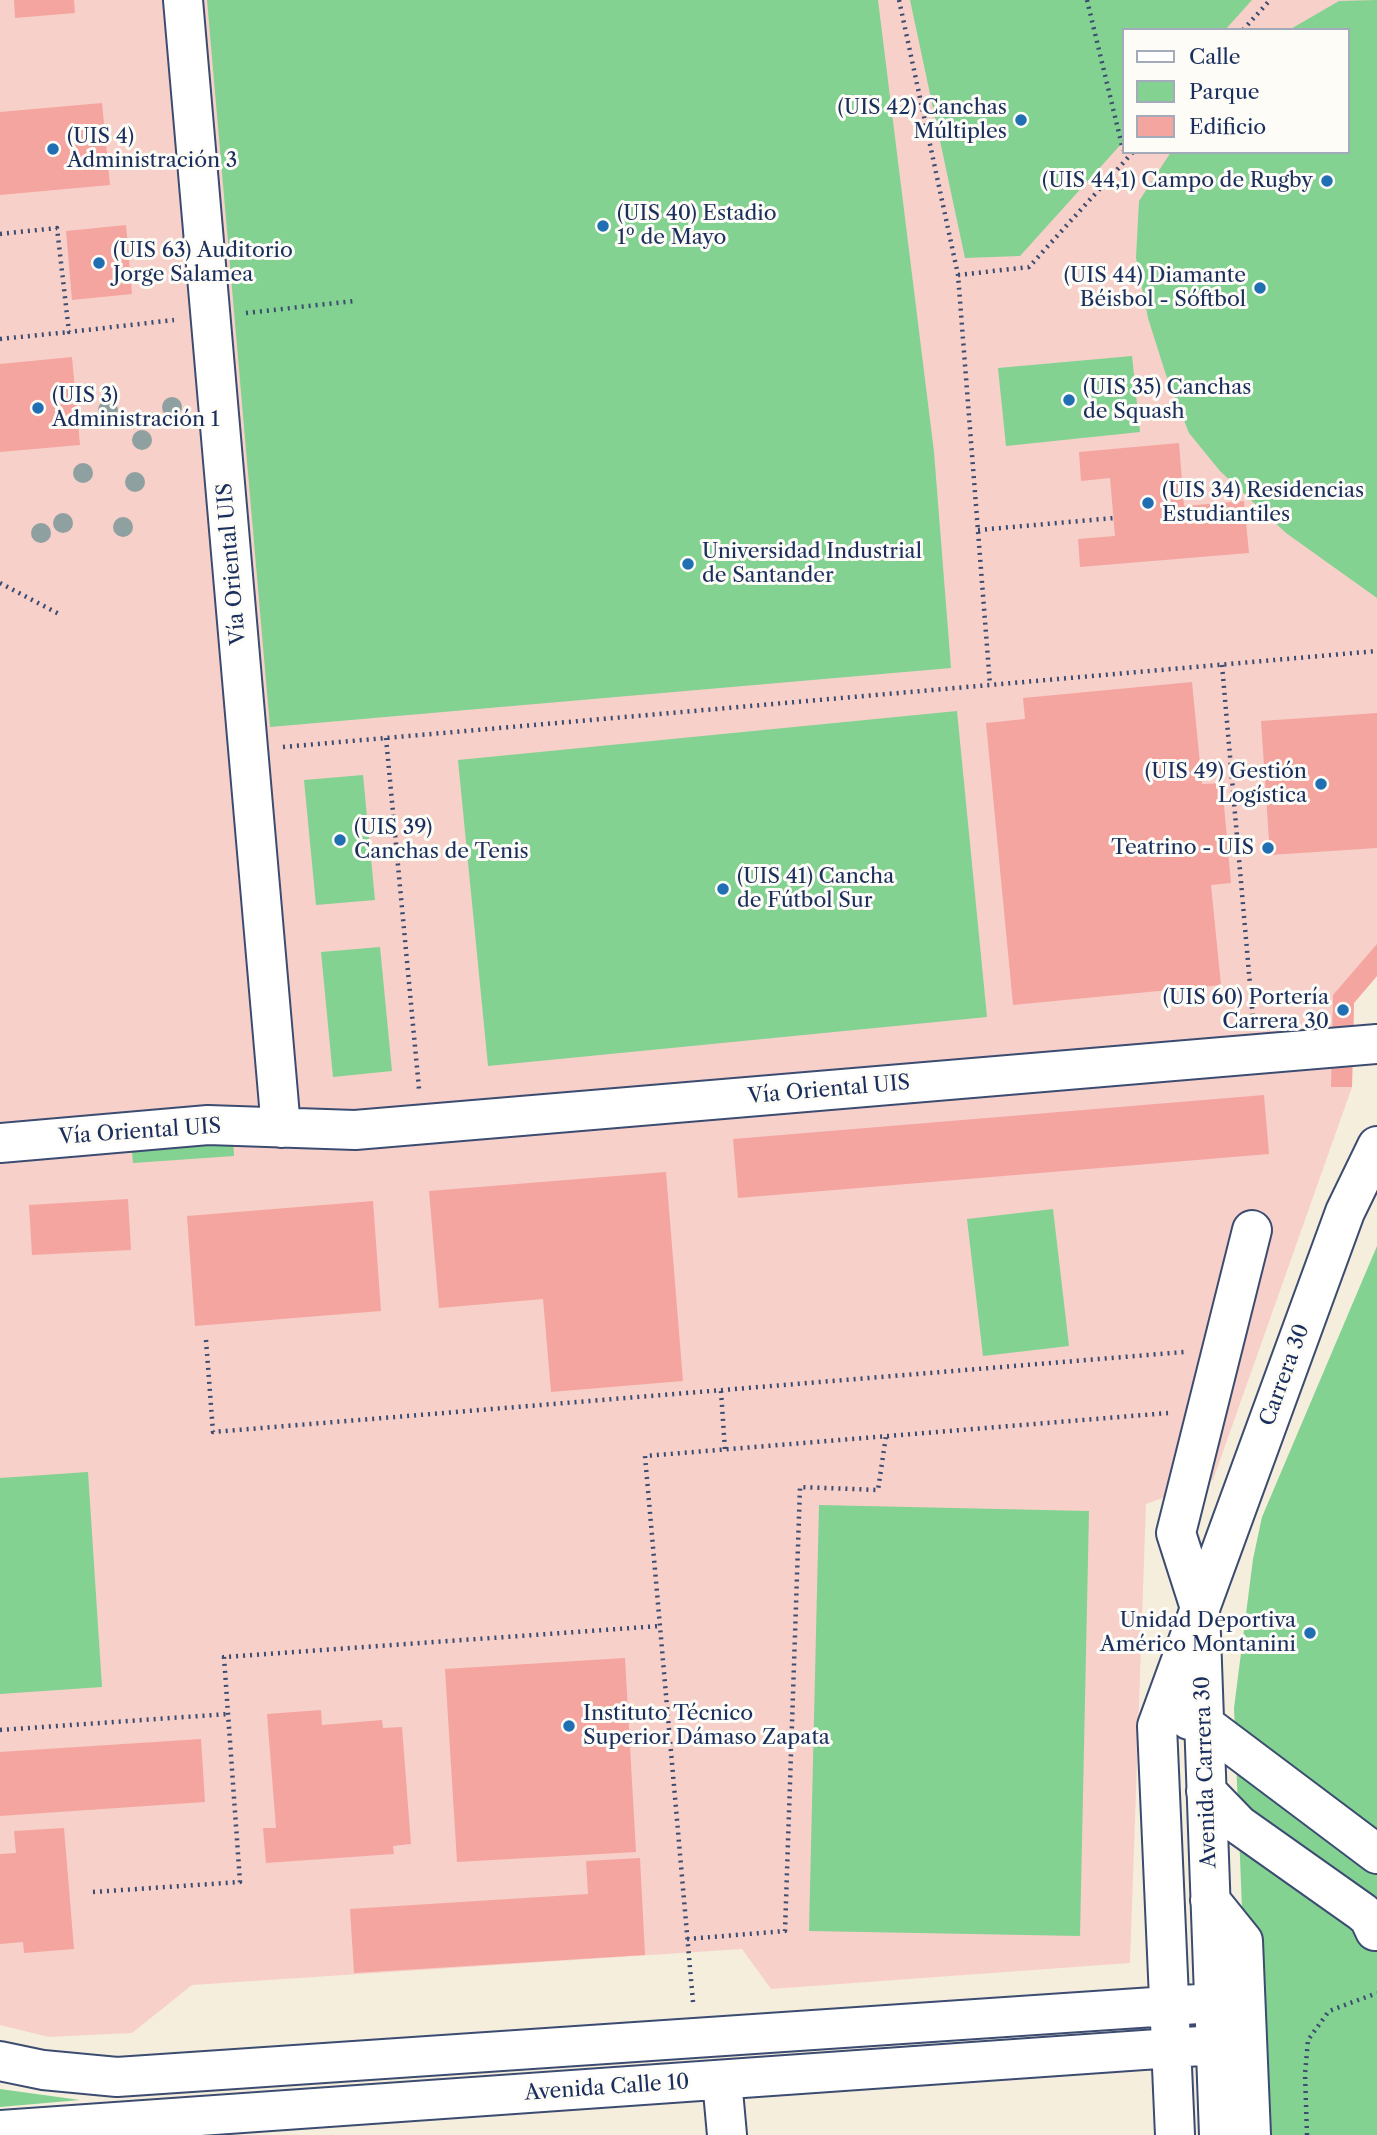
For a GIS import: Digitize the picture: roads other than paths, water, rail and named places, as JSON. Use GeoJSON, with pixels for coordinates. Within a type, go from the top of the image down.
{"type":"FeatureCollection","features":[{"type":"Feature","properties":{"kind":"street","name":"Vía Oriental UIS"},"geometry":{"type":"LineString","coordinates":[[183,0],[281,1128]]}},
{"type":"Feature","properties":{"kind":"street","name":"Vía Oriental UIS"},"geometry":{"type":"LineString","coordinates":[[0,1143],[208,1125],[369,1129],[1377,1044]]}},
{"type":"Feature","properties":{"kind":"street","name":"Carrera 30"},"geometry":{"type":"LineString","coordinates":[[1200,1608],[1365,1194],[1377,1146]]}},
{"type":"Feature","properties":{"kind":"street"},"geometry":{"type":"LineString","coordinates":[[1200,1608],[1175,1533],[1252,1230]]}},
{"type":"Feature","properties":{"kind":"street","name":"Avenida Carrera 30"},"geometry":{"type":"LineString","coordinates":[[1200,1608],[1219,2135]]}},
{"type":"Feature","properties":{"kind":"street","name":"Avenida Carrera 30"},"geometry":{"type":"LineString","coordinates":[[1175,2135],[1157,1726],[1200,1608]]}},
{"type":"Feature","properties":{"kind":"street"},"geometry":{"type":"LineString","coordinates":[[1157,1726],[1181,1719],[1204,1724],[1377,1854]]}},
{"type":"Feature","properties":{"kind":"street"},"geometry":{"type":"LineString","coordinates":[[1206,1791],[1239,1825],[1362,1912],[1369,1918],[1375,1931]]}},
{"type":"Feature","properties":{"kind":"street"},"geometry":{"type":"LineString","coordinates":[[1210,1900],[1244,1941],[1251,2135]]}},
{"type":"Feature","properties":{"kind":"street"},"geometry":{"type":"LineString","coordinates":[[0,2061],[43,2070],[117,2077],[1213,2003]]}},
{"type":"Feature","properties":{"kind":"street","name":"Avenida Calle 10"},"geometry":{"type":"LineString","coordinates":[[0,2130],[257,2124],[722,2080],[1215,2045]]}},
{"type":"Feature","properties":{"kind":"street"},"geometry":{"type":"LineString","coordinates":[[722,2080],[727,2135]]}},
{"type":"Feature","properties":{"kind":"place","name":"(UIS 42) Canchas Múltiples"},"geometry":{"type":"Point","coordinates":[1021,120]}},
{"type":"Feature","properties":{"kind":"place","name":"(UIS 4) Administración 3"},"geometry":{"type":"Point","coordinates":[53,149]}},
{"type":"Feature","properties":{"kind":"place","name":"(UIS 44,1) Campo de Rugby"},"geometry":{"type":"Point","coordinates":[1327,181]}},
{"type":"Feature","properties":{"kind":"place","name":"(UIS 40) Estadio 1º de Mayo"},"geometry":{"type":"Point","coordinates":[603,226]}},
{"type":"Feature","properties":{"kind":"place","name":"(UIS 63) Auditorio Jorge Salamea"},"geometry":{"type":"Point","coordinates":[99,263]}},
{"type":"Feature","properties":{"kind":"place","name":"(UIS 44) Diamante Béisbol - Sóftbol"},"geometry":{"type":"Point","coordinates":[1260,288]}},
{"type":"Feature","properties":{"kind":"place","name":"(UIS 35) Canchas de Squash"},"geometry":{"type":"Point","coordinates":[1069,400]}},
{"type":"Feature","properties":{"kind":"place","name":"(UIS 3) Administración 1"},"geometry":{"type":"Point","coordinates":[38,408]}},
{"type":"Feature","properties":{"kind":"place","name":"(UIS 34) Residencias Estudiantiles"},"geometry":{"type":"Point","coordinates":[1148,503]}},
{"type":"Feature","properties":{"kind":"place","name":"Universidad Industrial de Santander"},"geometry":{"type":"Point","coordinates":[688,564]}},
{"type":"Feature","properties":{"kind":"place","name":"(UIS 49) Gestión Logística"},"geometry":{"type":"Point","coordinates":[1321,784]}},
{"type":"Feature","properties":{"kind":"place","name":"(UIS 39) Canchas de Tenis"},"geometry":{"type":"Point","coordinates":[340,840]}},
{"type":"Feature","properties":{"kind":"place","name":"Teatrino - UIS"},"geometry":{"type":"Point","coordinates":[1268,848]}},
{"type":"Feature","properties":{"kind":"place","name":"(UIS 41) Cancha de Fútbol Sur"},"geometry":{"type":"Point","coordinates":[723,889]}},
{"type":"Feature","properties":{"kind":"place","name":"(UIS 60) Portería Carrera 30"},"geometry":{"type":"Point","coordinates":[1343,1010]}},
{"type":"Feature","properties":{"kind":"place","name":"Unidad Deportiva Américo Montanini"},"geometry":{"type":"Point","coordinates":[1310,1633]}},
{"type":"Feature","properties":{"kind":"place","name":"Instituto Técnico Superior Dámaso Zapata"},"geometry":{"type":"Point","coordinates":[569,1726]}}]}
